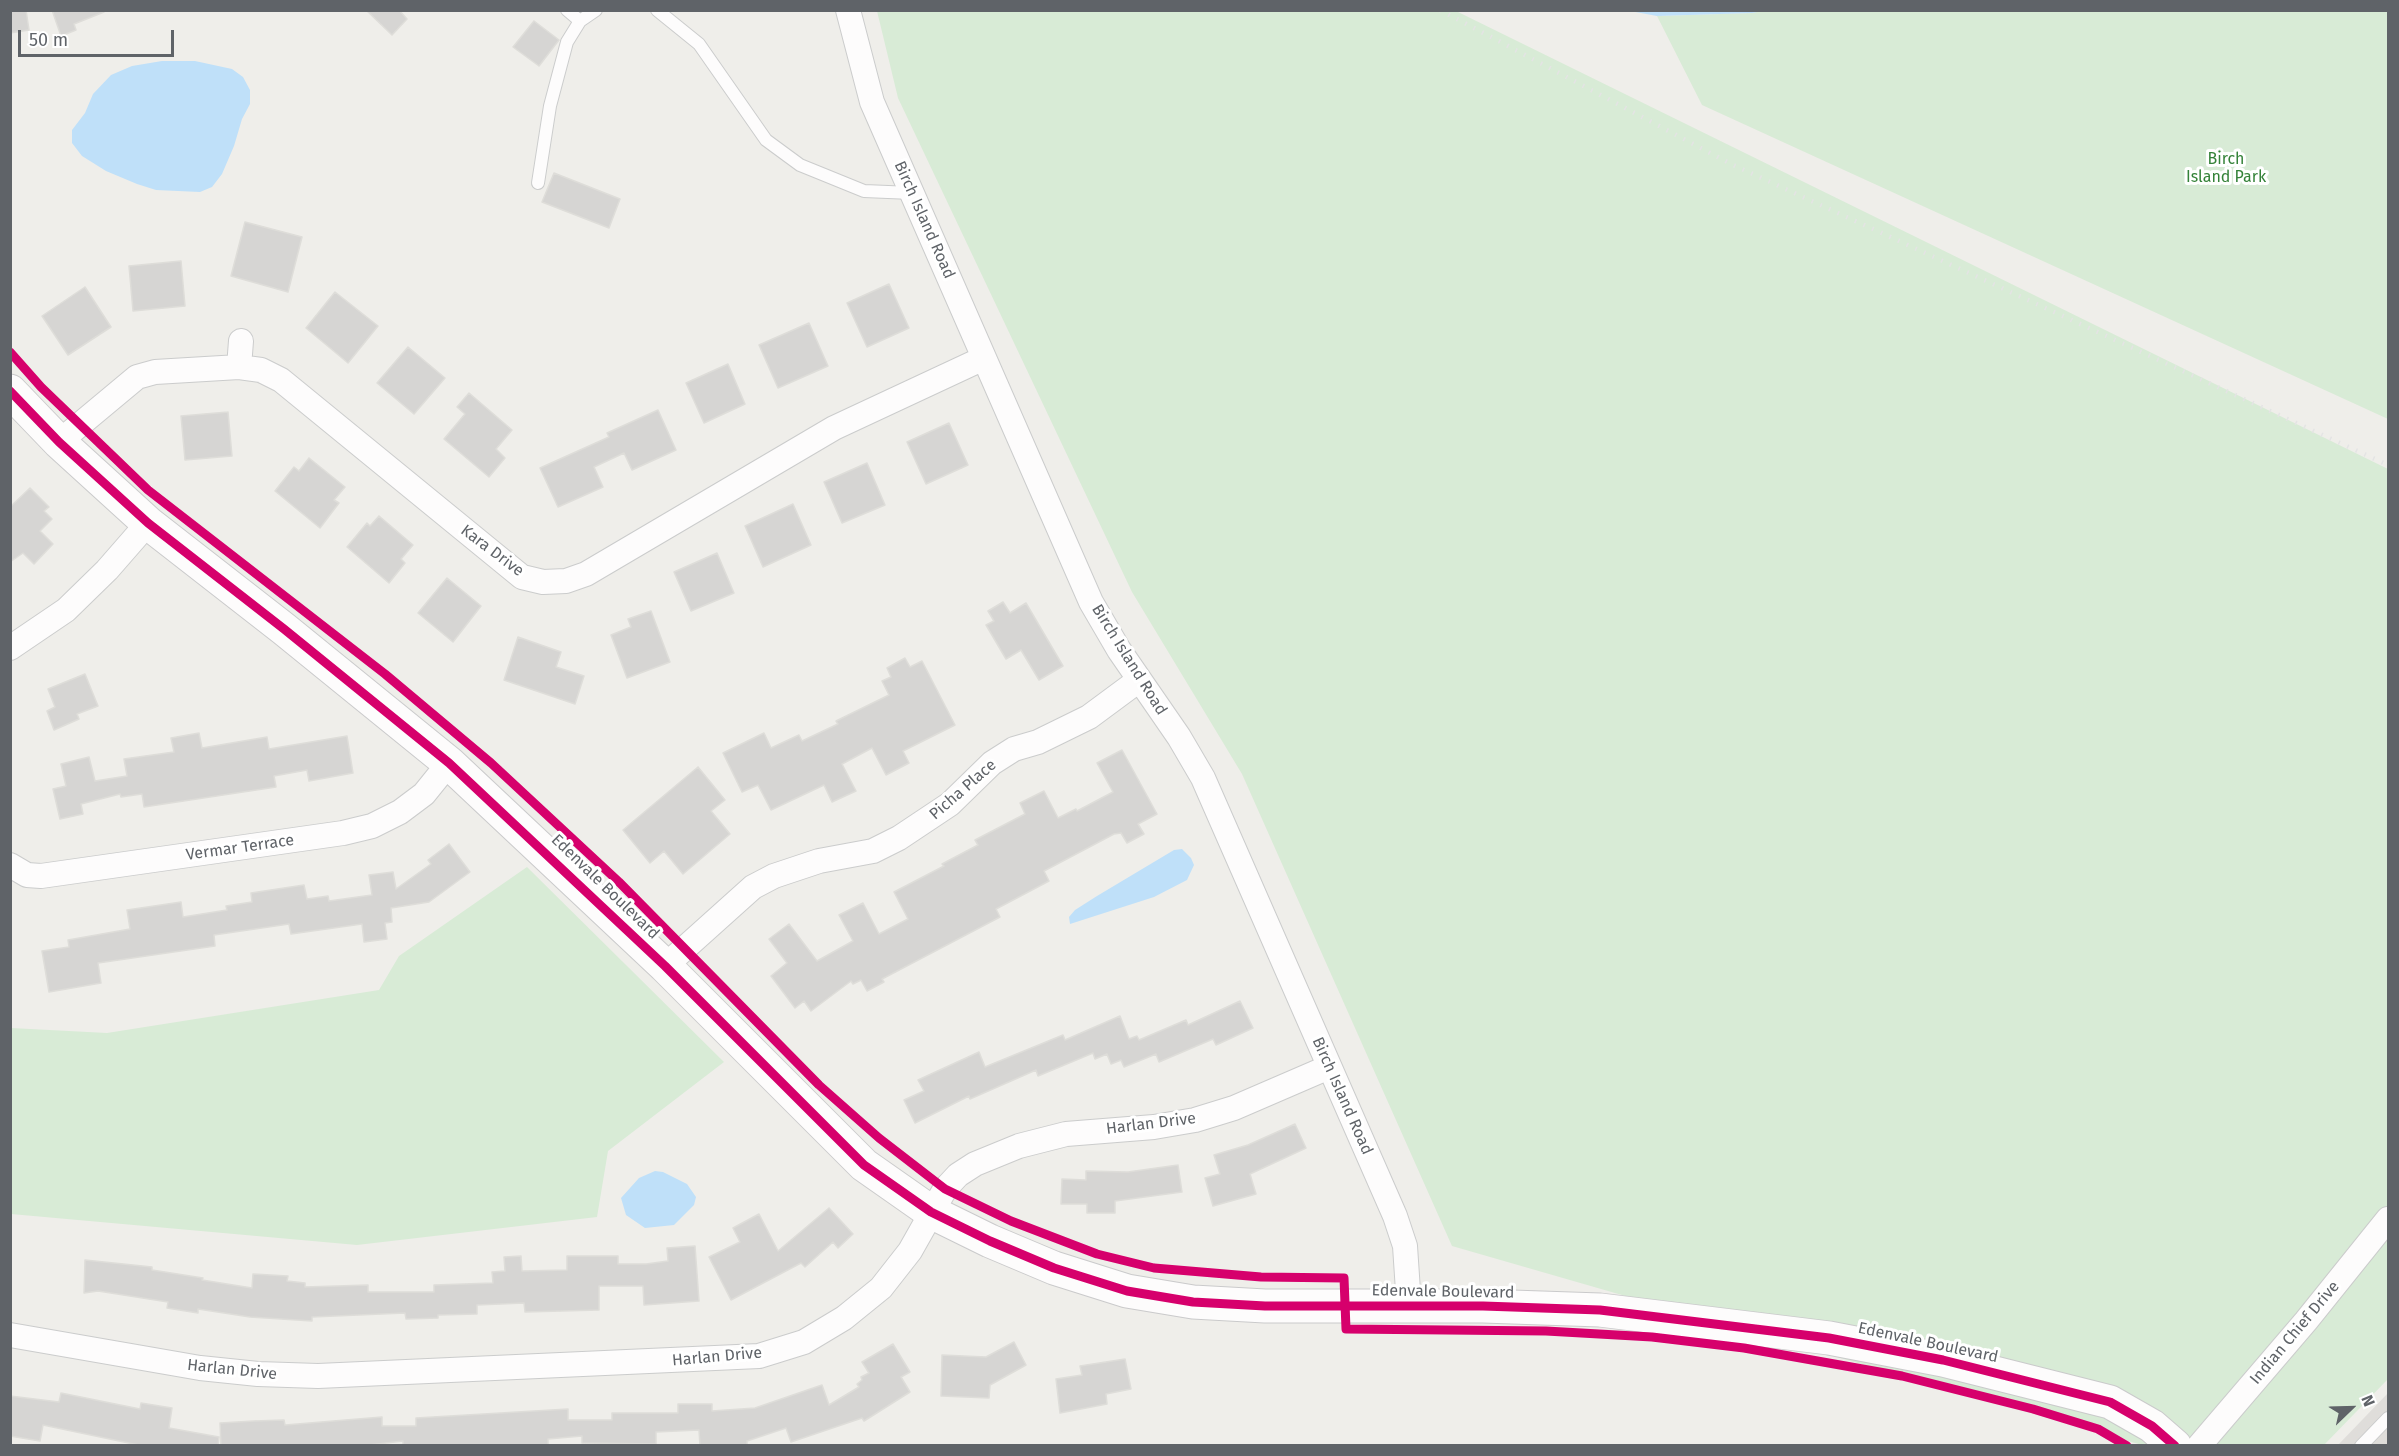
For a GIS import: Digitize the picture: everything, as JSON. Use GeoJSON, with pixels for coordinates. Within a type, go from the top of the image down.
{"type":"FeatureCollection","features":[{"type":"Feature","properties":{"kind":"street","name":"Birch Island Road"},"geometry":{"type":"LineString","coordinates":[[848,10],[872,102],[1091,602],[1203,778],[1395,1216],[1405,1246],[1409,1306]]}},
{"type":"Feature","properties":{"kind":"street"},"geometry":{"type":"LineString","coordinates":[[238,367],[241,341]]}},
{"type":"Feature","properties":{"kind":"street","name":"Kara Drive"},"geometry":{"type":"LineString","coordinates":[[59,442],[137,377],[155,372],[238,367],[261,370],[281,380],[522,577],[567,588],[586,574],[834,428],[984,358]]}},
{"type":"Feature","properties":{"kind":"street","name":"Edenvale Boulevard"},"geometry":{"type":"LineString","coordinates":[[10,391],[59,442],[148,523],[284,629],[449,763],[665,966],[864,1165],[931,1212],[1053,1268],[1126,1291],[1193,1302],[1264,1306],[1600,1310],[1829,1338],[1943,1360],[2110,1402],[2152,1426],[2175,1446]]}},
{"type":"Feature","properties":{"kind":"street"},"geometry":{"type":"LineString","coordinates":[[10,648],[66,610],[107,570],[148,523]]}},
{"type":"Feature","properties":{"kind":"street","name":"Picha Place"},"geometry":{"type":"LineString","coordinates":[[665,966],[753,887],[774,876],[819,861],[873,851],[899,838],[950,804],[992,763],[1014,749],[1038,742],[1089,717],[1139,680]]}},
{"type":"Feature","properties":{"kind":"street","name":"Vermar Terrace"},"geometry":{"type":"LineString","coordinates":[[20,876],[40,876],[285,842],[372,826],[400,812],[424,794],[449,763]]}},
{"type":"Feature","properties":{"kind":"street","name":"Harlan Drive"},"geometry":{"type":"LineString","coordinates":[[10,1335],[200,1368],[258,1374],[318,1376],[759,1356],[804,1342],[844,1318],[881,1288],[910,1251],[945,1189],[958,1175],[975,1164],[1019,1146],[1066,1134],[1154,1127],[1195,1120],[1234,1108],[1329,1067]]}},
{"type":"Feature","properties":{"kind":"street","name":"Indian Chief Drive"},"geometry":{"type":"LineString","coordinates":[[2199,1446],[2299,1330],[2388,1219]]}},
{"type":"Feature","properties":{"kind":"lane"},"geometry":{"type":"LineString","coordinates":[[567,10],[580,21]]}},
{"type":"Feature","properties":{"kind":"lane"},"geometry":{"type":"LineString","coordinates":[[538,183],[558,69],[567,42],[580,21],[596,10]]}},
{"type":"Feature","properties":{"kind":"lane"},"geometry":{"type":"LineString","coordinates":[[657,10],[699,44],[766,141],[800,165],[864,190],[912,194]]}},
{"type":"Feature","properties":{"kind":"lane"},"geometry":{"type":"LineString","coordinates":[[2361,1446],[2388,1418]]}},
{"type":"Feature","properties":{"kind":"shaded area"},"geometry":{"type":"Polygon","coordinates":[[[2388,1393],[2388,1445],[2338,1445],[2388,1393]]]}},
{"type":"Feature","properties":{"kind":"green space","name":"Birch Island Park"},"geometry":{"type":"Polygon","coordinates":[[[1763,10],[2388,11],[2388,419],[1702,105],[1657,16],[1752,13],[1763,10]]]}},
{"type":"Feature","properties":{"kind":"green space"},"geometry":{"type":"Polygon","coordinates":[[[877,11],[1456,11],[2388,469],[2388,1379],[2324,1445],[2142,1445],[1452,1246],[1242,774],[1132,592],[898,98],[877,11]]]}},
{"type":"Feature","properties":{"kind":"green space"},"geometry":{"type":"Polygon","coordinates":[[[527,867],[724,1062],[608,1151],[597,1217],[357,1245],[11,1214],[11,1028],[107,1033],[379,990],[399,956],[527,867]]]}},
{"type":"Feature","properties":{"kind":"water"},"geometry":{"type":"Polygon","coordinates":[[[1763,10],[1752,13],[1657,16],[1630,11],[1763,10]]]}},
{"type":"Feature","properties":{"kind":"water"},"geometry":{"type":"Polygon","coordinates":[[[162,61],[195,61],[232,69],[243,77],[250,90],[250,104],[242,119],[222,174],[212,187],[200,192],[156,190],[137,184],[106,171],[82,156],[72,143],[72,130],[85,113],[93,94],[111,75],[132,66],[162,61]]]}},
{"type":"Feature","properties":{"kind":"water"},"geometry":{"type":"Polygon","coordinates":[[[1182,849],[1194,865],[1187,880],[1154,897],[1070,924],[1069,917],[1075,910],[1174,850],[1182,849]]]}},
{"type":"Feature","properties":{"kind":"water"},"geometry":{"type":"Polygon","coordinates":[[[655,1171],[663,1172],[687,1184],[696,1197],[694,1205],[674,1225],[645,1228],[626,1215],[621,1198],[639,1178],[655,1171]]]}},
{"type":"Feature","properties":{"kind":"building"},"geometry":{"type":"Polygon","coordinates":[[[10,10],[26,10],[29,30],[10,33],[10,10]]]}},
{"type":"Feature","properties":{"kind":"building"},"geometry":{"type":"Polygon","coordinates":[[[52,10],[104,10],[104,12],[74,24],[76,30],[61,36],[52,10]]]}},
{"type":"Feature","properties":{"kind":"building"},"geometry":{"type":"Polygon","coordinates":[[[366,10],[399,10],[407,19],[392,35],[366,10]]]}},
{"type":"Feature","properties":{"kind":"building"},"geometry":{"type":"Polygon","coordinates":[[[534,21],[559,40],[539,66],[513,47],[534,21]]]}},
{"type":"Feature","properties":{"kind":"building"},"geometry":{"type":"Polygon","coordinates":[[[554,173],[620,199],[609,228],[542,202],[554,173]]]}},
{"type":"Feature","properties":{"kind":"building"},"geometry":{"type":"Polygon","coordinates":[[[245,222],[302,237],[288,292],[231,276],[245,222]]]}},
{"type":"Feature","properties":{"kind":"building"},"geometry":{"type":"Polygon","coordinates":[[[181,261],[185,306],[133,311],[129,266],[181,261]]]}},
{"type":"Feature","properties":{"kind":"building"},"geometry":{"type":"Polygon","coordinates":[[[889,284],[909,328],[867,347],[847,303],[889,284]]]}},
{"type":"Feature","properties":{"kind":"building"},"geometry":{"type":"Polygon","coordinates":[[[85,287],[111,327],[68,355],[42,316],[85,287]]]}},
{"type":"Feature","properties":{"kind":"building"},"geometry":{"type":"Polygon","coordinates":[[[335,292],[378,326],[348,363],[306,328],[335,292]]]}},
{"type":"Feature","properties":{"kind":"building"},"geometry":{"type":"Polygon","coordinates":[[[809,323],[828,366],[778,388],[759,345],[809,323]]]}},
{"type":"Feature","properties":{"kind":"building"},"geometry":{"type":"Polygon","coordinates":[[[408,347],[445,378],[414,414],[377,383],[408,347]]]}},
{"type":"Feature","properties":{"kind":"building"},"geometry":{"type":"Polygon","coordinates":[[[728,364],[745,404],[704,423],[686,383],[728,364]]]}},
{"type":"Feature","properties":{"kind":"building"},"geometry":{"type":"Polygon","coordinates":[[[469,393],[512,430],[496,449],[505,458],[489,477],[444,439],[465,414],[457,407],[469,393]]]}},
{"type":"Feature","properties":{"kind":"building"},"geometry":{"type":"Polygon","coordinates":[[[658,410],[676,450],[632,470],[624,453],[594,467],[603,487],[558,507],[540,468],[609,437],[607,433],[658,410]]]}},
{"type":"Feature","properties":{"kind":"building"},"geometry":{"type":"Polygon","coordinates":[[[228,412],[232,456],[185,460],[181,416],[228,412]]]}},
{"type":"Feature","properties":{"kind":"building"},"geometry":{"type":"Polygon","coordinates":[[[949,423],[968,465],[926,484],[907,442],[949,423]]]}},
{"type":"Feature","properties":{"kind":"building"},"geometry":{"type":"Polygon","coordinates":[[[309,458],[345,487],[334,500],[339,503],[320,528],[275,491],[294,467],[299,471],[309,458]]]}},
{"type":"Feature","properties":{"kind":"building"},"geometry":{"type":"Polygon","coordinates":[[[867,463],[885,505],[842,523],[824,482],[867,463]]]}},
{"type":"Feature","properties":{"kind":"building"},"geometry":{"type":"Polygon","coordinates":[[[30,488],[49,507],[44,511],[52,519],[40,531],[53,544],[34,564],[23,553],[10,562],[10,507],[30,488]]]}},
{"type":"Feature","properties":{"kind":"building"},"geometry":{"type":"Polygon","coordinates":[[[793,504],[811,545],[763,567],[745,526],[793,504]]]}},
{"type":"Feature","properties":{"kind":"building"},"geometry":{"type":"Polygon","coordinates":[[[379,516],[413,545],[401,559],[405,563],[389,583],[347,547],[367,523],[370,526],[379,516]]]}},
{"type":"Feature","properties":{"kind":"building"},"geometry":{"type":"Polygon","coordinates":[[[717,553],[734,593],[691,611],[674,572],[717,553]]]}},
{"type":"Feature","properties":{"kind":"building"},"geometry":{"type":"Polygon","coordinates":[[[447,578],[481,606],[453,642],[418,613],[447,578]]]}},
{"type":"Feature","properties":{"kind":"building"},"geometry":{"type":"Polygon","coordinates":[[[1003,602],[1010,613],[1026,603],[1063,666],[1039,680],[1021,650],[1006,659],[986,625],[994,621],[988,611],[1003,602]]]}},
{"type":"Feature","properties":{"kind":"building"},"geometry":{"type":"Polygon","coordinates":[[[651,611],[670,662],[627,678],[611,635],[631,627],[628,619],[651,611]]]}},
{"type":"Feature","properties":{"kind":"building"},"geometry":{"type":"Polygon","coordinates":[[[518,637],[561,652],[556,667],[584,676],[575,704],[504,680],[518,637]]]}},
{"type":"Feature","properties":{"kind":"building"},"geometry":{"type":"Polygon","coordinates":[[[905,658],[910,667],[922,661],[955,725],[903,751],[909,763],[886,775],[872,748],[842,764],[856,791],[832,802],[824,785],[771,810],[758,785],[742,792],[723,753],[764,733],[771,748],[799,735],[802,741],[838,724],[836,721],[889,695],[882,681],[891,677],[887,668],[905,658]]]}},
{"type":"Feature","properties":{"kind":"building"},"geometry":{"type":"Polygon","coordinates":[[[85,674],[98,706],[77,714],[79,719],[54,730],[47,711],[55,707],[48,689],[85,674]]]}},
{"type":"Feature","properties":{"kind":"building"},"geometry":{"type":"Polygon","coordinates":[[[199,733],[202,748],[267,737],[269,749],[347,736],[353,773],[309,781],[307,770],[274,776],[276,787],[144,807],[142,794],[121,797],[120,794],[81,804],[83,814],[60,819],[53,789],[66,786],[61,764],[89,757],[95,781],[127,776],[124,759],[174,752],[171,738],[199,733]]]}},
{"type":"Feature","properties":{"kind":"building"},"geometry":{"type":"Polygon","coordinates":[[[1122,750],[1157,814],[1138,824],[1144,834],[1127,843],[1121,833],[1114,834],[1044,871],[1049,881],[996,909],[1000,917],[882,979],[884,982],[867,991],[861,980],[853,984],[851,981],[811,1011],[804,1001],[795,1008],[771,976],[787,963],[769,939],[789,924],[817,961],[853,941],[839,915],[863,903],[879,934],[908,919],[894,892],[978,845],[975,840],[1025,814],[1020,803],[1044,791],[1058,818],[1113,792],[1097,763],[1122,750]]]}},
{"type":"Feature","properties":{"kind":"building"},"geometry":{"type":"Polygon","coordinates":[[[698,767],[725,800],[711,811],[730,834],[683,874],[664,851],[650,863],[623,830],[698,767]]]}},
{"type":"Feature","properties":{"kind":"building"},"geometry":{"type":"Polygon","coordinates":[[[449,844],[470,872],[429,902],[391,908],[392,922],[385,923],[387,939],[364,942],[362,924],[291,934],[289,924],[214,935],[215,946],[98,963],[101,983],[49,992],[42,951],[69,947],[68,940],[130,929],[127,910],[181,902],[183,917],[227,910],[226,906],[252,902],[251,893],[304,885],[307,899],[328,896],[329,901],[372,895],[369,875],[393,872],[396,889],[431,864],[428,860],[449,844]]]}},
{"type":"Feature","properties":{"kind":"building"},"geometry":{"type":"Polygon","coordinates":[[[1240,1001],[1253,1028],[1216,1045],[1213,1039],[1159,1062],[1156,1054],[1124,1067],[1121,1060],[1111,1064],[1107,1054],[1095,1059],[1093,1053],[1038,1076],[1036,1070],[970,1099],[969,1096],[915,1123],[904,1100],[924,1091],[918,1080],[979,1052],[985,1067],[1063,1035],[1065,1040],[1120,1016],[1129,1039],[1137,1036],[1139,1040],[1186,1020],[1188,1025],[1240,1001]]]}},
{"type":"Feature","properties":{"kind":"building"},"geometry":{"type":"Polygon","coordinates":[[[1295,1124],[1306,1148],[1250,1174],[1256,1194],[1213,1206],[1205,1178],[1220,1174],[1214,1155],[1248,1145],[1295,1124]]]}},
{"type":"Feature","properties":{"kind":"building"},"geometry":{"type":"Polygon","coordinates":[[[1178,1165],[1182,1192],[1115,1201],[1115,1213],[1087,1213],[1087,1204],[1061,1204],[1062,1179],[1086,1180],[1086,1171],[1128,1172],[1178,1165]]]}},
{"type":"Feature","properties":{"kind":"building"},"geometry":{"type":"Polygon","coordinates":[[[829,1208],[853,1234],[838,1248],[833,1242],[805,1267],[801,1263],[731,1300],[709,1257],[740,1242],[733,1228],[759,1214],[778,1251],[829,1208]]]}},
{"type":"Feature","properties":{"kind":"building"},"geometry":{"type":"Polygon","coordinates":[[[695,1246],[699,1301],[644,1305],[643,1286],[599,1286],[599,1310],[525,1312],[524,1303],[477,1305],[477,1314],[438,1315],[438,1318],[406,1319],[405,1313],[312,1317],[312,1321],[250,1317],[198,1309],[198,1313],[167,1308],[168,1302],[98,1291],[84,1293],[85,1260],[152,1267],[152,1270],[252,1288],[253,1274],[288,1276],[287,1281],[305,1283],[305,1287],[368,1285],[368,1292],[434,1292],[434,1285],[493,1283],[492,1272],[505,1271],[504,1257],[521,1256],[522,1271],[567,1270],[567,1256],[618,1256],[618,1264],[646,1264],[668,1261],[667,1248],[695,1246]]]}},
{"type":"Feature","properties":{"kind":"building"},"geometry":{"type":"Polygon","coordinates":[[[1014,1342],[1026,1365],[990,1385],[989,1398],[941,1396],[942,1355],[986,1357],[1014,1342]]]}},
{"type":"Feature","properties":{"kind":"building"},"geometry":{"type":"Polygon","coordinates":[[[893,1344],[910,1372],[901,1377],[910,1392],[864,1421],[862,1418],[791,1442],[786,1428],[747,1441],[747,1446],[700,1446],[699,1430],[656,1432],[656,1444],[582,1443],[582,1436],[548,1439],[548,1446],[403,1446],[403,1441],[361,1446],[221,1446],[220,1423],[284,1420],[285,1425],[382,1417],[382,1426],[416,1426],[416,1418],[568,1409],[568,1420],[612,1420],[612,1413],[678,1413],[678,1404],[712,1404],[712,1411],[755,1408],[822,1385],[829,1405],[859,1387],[857,1384],[862,1380],[861,1377],[869,1373],[862,1362],[893,1344]]]}},
{"type":"Feature","properties":{"kind":"building"},"geometry":{"type":"Polygon","coordinates":[[[1125,1359],[1131,1389],[1106,1394],[1107,1404],[1060,1413],[1056,1379],[1082,1375],[1080,1366],[1125,1359]]]}},
{"type":"Feature","properties":{"kind":"building"},"geometry":{"type":"Polygon","coordinates":[[[61,1393],[140,1409],[141,1403],[172,1408],[169,1428],[219,1437],[218,1446],[143,1446],[43,1425],[40,1441],[10,1436],[10,1396],[59,1402],[61,1393]]]}},
{"type":"Feature","properties":{"kind":"railway"},"geometry":{"type":"LineString","coordinates":[[1440,10],[1731,164],[2388,465]]}},
{"type":"Feature","properties":{"kind":"cycle path"},"geometry":{"type":"LineString","coordinates":[[10,352],[41,387],[148,490],[385,674],[491,763],[619,882],[819,1085],[879,1138],[945,1189],[1011,1221],[1097,1254],[1154,1268],[1261,1277],[1344,1278],[1346,1329],[1546,1331],[1652,1337],[1744,1348],[1902,1376],[2033,1409],[2098,1429],[2127,1446]]}},
{"type":"Feature","properties":{"kind":"cycle path"},"geometry":{"type":"LineString","coordinates":[[10,391],[59,442],[148,523],[284,629],[449,763],[665,966],[864,1165],[931,1212],[990,1241],[1054,1268],[1127,1291],[1193,1302],[1265,1306],[1483,1306],[1600,1310],[1829,1338],[1943,1360],[2110,1402],[2152,1426],[2175,1446]]}}]}
